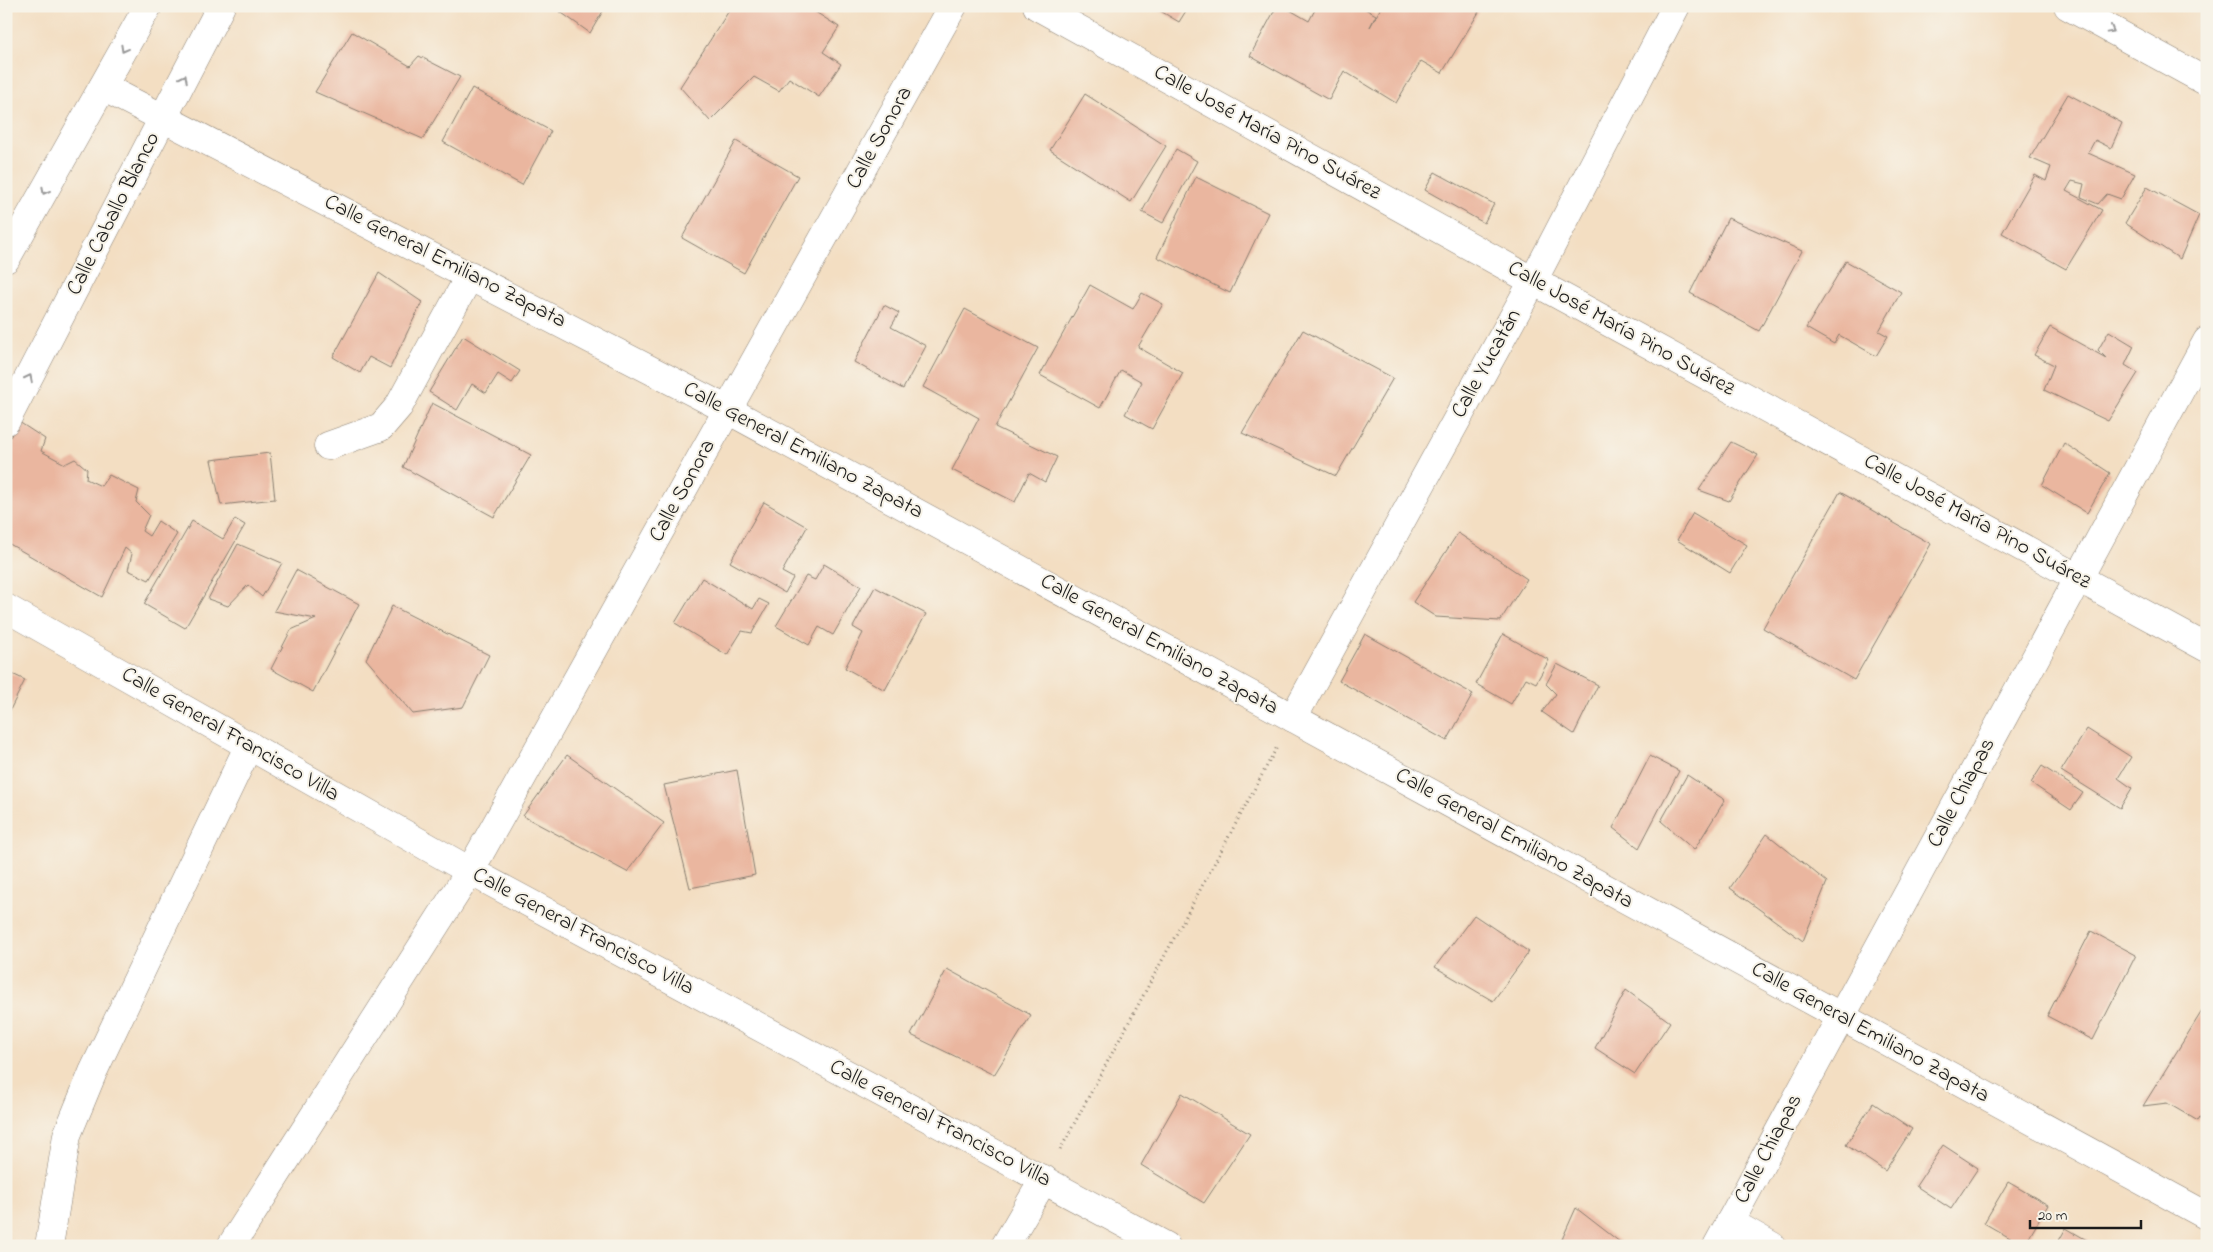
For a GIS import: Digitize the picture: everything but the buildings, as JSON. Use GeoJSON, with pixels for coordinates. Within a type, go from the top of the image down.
{"type":"FeatureCollection","features":[{"type":"Feature","properties":{"kind":"street"},"geometry":{"type":"LineString","coordinates":[[6,259],[148,6]]}},
{"type":"Feature","properties":{"kind":"street","name":"Calle Caballo Blanco"},"geometry":{"type":"LineString","coordinates":[[6,421],[220,6]]}},
{"type":"Feature","properties":{"kind":"street","name":"Calle Sonora"},"geometry":{"type":"LineString","coordinates":[[231,1246],[470,871],[953,6]]}},
{"type":"Feature","properties":{"kind":"street","name":"Calle José María Pino Suárez"},"geometry":{"type":"LineString","coordinates":[[1037,6],[1533,280],[2207,648]]}},
{"type":"Feature","properties":{"kind":"street","name":"Calle Yucatán"},"geometry":{"type":"LineString","coordinates":[[1293,718],[1533,280],[1676,6]]}},
{"type":"Feature","properties":{"kind":"street"},"geometry":{"type":"LineString","coordinates":[[2068,6],[2207,82]]}},
{"type":"Feature","properties":{"kind":"street","name":"Calle General Emiliano Zapata"},"geometry":{"type":"LineString","coordinates":[[103,87],[728,410],[2207,1216]]}},
{"type":"Feature","properties":{"kind":"street"},"geometry":{"type":"LineString","coordinates":[[328,446],[381,427],[399,406],[470,275]]}},
{"type":"Feature","properties":{"kind":"street","name":"Calle Chiapas"},"geometry":{"type":"LineString","coordinates":[[1717,1246],[2207,341]]}},
{"type":"Feature","properties":{"kind":"street","name":"Calle General Francisco Villa"},"geometry":{"type":"LineString","coordinates":[[6,608],[470,871],[1166,1246]]}},
{"type":"Feature","properties":{"kind":"street"},"geometry":{"type":"LineString","coordinates":[[49,1246],[67,1136],[93,1072],[249,745]]}},
{"type":"Feature","properties":{"kind":"street"},"geometry":{"type":"LineString","coordinates":[[1004,1246],[1044,1180]]}},
{"type":"Feature","properties":{"kind":"street"},"geometry":{"type":"LineString","coordinates":[[1730,1222],[1772,1246]]}},
{"type":"Feature","properties":{"kind":"path"},"geometry":{"type":"LineString","coordinates":[[1044,1180],[1293,718]]}}]}
